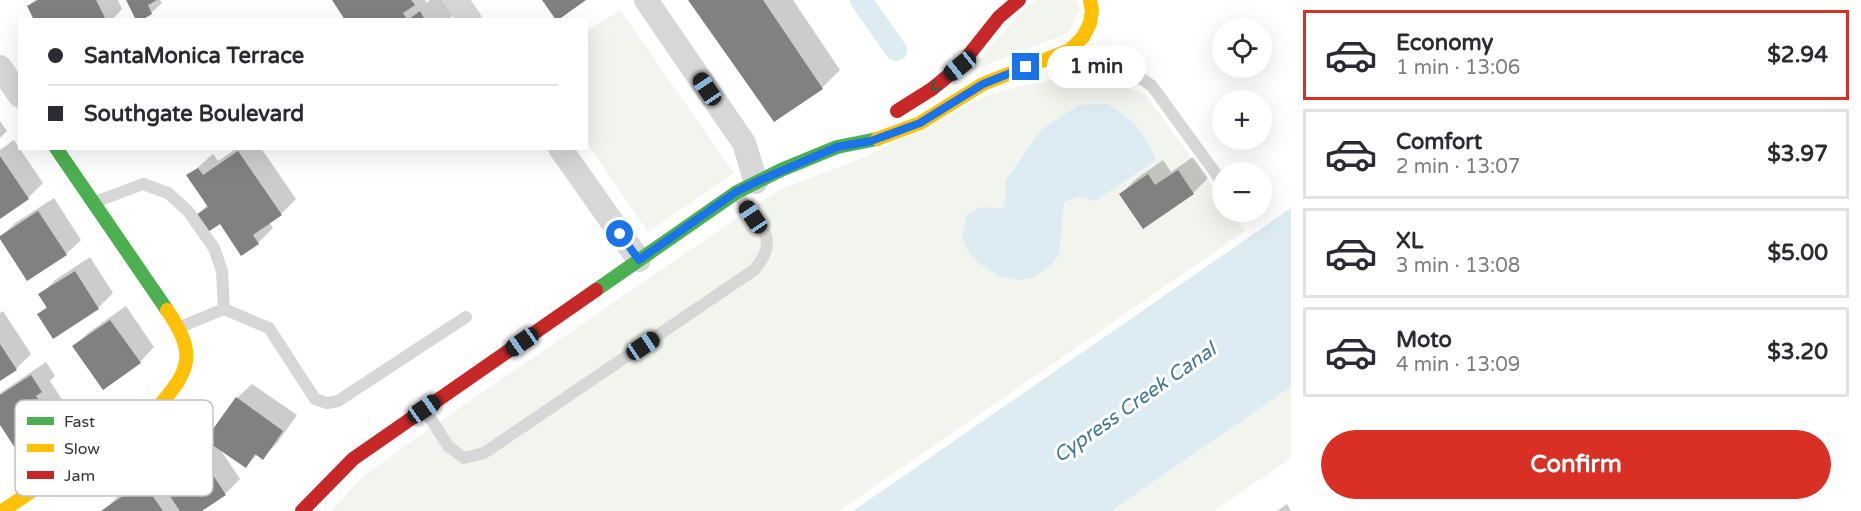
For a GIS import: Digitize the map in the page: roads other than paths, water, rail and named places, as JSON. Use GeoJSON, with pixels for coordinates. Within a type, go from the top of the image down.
{"type":"FeatureCollection","features":[{"type":"Feature","properties":{"kind":"street"},"geometry":{"type":"LineString","coordinates":[[456,0],[469,18]]}},
{"type":"Feature","properties":{"kind":"street"},"geometry":{"type":"LineString","coordinates":[[646,0],[744,143],[746,187]]}},
{"type":"Feature","properties":{"kind":"street"},"geometry":{"type":"LineString","coordinates":[[886,117],[932,89],[960,66],[999,17],[1019,0]]}},
{"type":"Feature","properties":{"kind":"street"},"geometry":{"type":"LineString","coordinates":[[837,147],[871,141],[920,123],[983,84],[1070,50],[1083,37],[1090,23],[1093,4]]}},
{"type":"Feature","properties":{"kind":"street"},"geometry":{"type":"LineString","coordinates":[[0,67],[18,93]]}},
{"type":"Feature","properties":{"kind":"street"},"geometry":{"type":"LineString","coordinates":[[302,511],[353,459],[746,187],[837,147],[868,127]]}},
{"type":"Feature","properties":{"kind":"street"},"geometry":{"type":"LineString","coordinates":[[57,150],[179,328],[186,346],[185,368],[175,388],[164,400]]}},
{"type":"Feature","properties":{"kind":"street"},"geometry":{"type":"LineString","coordinates":[[561,150],[639,260]]}},
{"type":"Feature","properties":{"kind":"street"},"geometry":{"type":"LineString","coordinates":[[2,511],[24,496]]}},
{"type":"Feature","properties":{"kind":"lane"},"geometry":{"type":"LineString","coordinates":[[1070,50],[1095,63],[1138,76],[1152,86],[1212,169]]}},
{"type":"Feature","properties":{"kind":"lane"},"geometry":{"type":"LineString","coordinates":[[93,203],[143,184],[168,193],[188,211],[214,248],[222,271],[224,309]]}},
{"type":"Feature","properties":{"kind":"lane"},"geometry":{"type":"LineString","coordinates":[[424,409],[448,446],[464,458],[484,453],[754,270],[765,258],[768,245],[746,187]]}},
{"type":"Feature","properties":{"kind":"lane"},"geometry":{"type":"LineString","coordinates":[[179,328],[224,309],[268,328],[315,399],[327,403],[338,401],[466,317]]}},
{"type":"Feature","properties":{"kind":"water"},"geometry":{"type":"Polygon","coordinates":[[[1106,104],[1137,127],[1156,160],[1095,201],[1080,196],[1064,202],[1059,255],[1051,265],[1033,278],[1018,280],[999,276],[980,264],[969,253],[962,236],[967,215],[981,207],[1003,208],[1006,197],[1005,181],[1042,129],[1079,105],[1106,104]]]}},
{"type":"Feature","properties":{"kind":"water","name":"Cypress Creek Canal"},"geometry":{"type":"Polygon","coordinates":[[[1291,208],[1291,387],[1111,511],[853,511],[1272,222],[1291,208]]]}},
{"type":"Feature","properties":{"kind":"waterway"},"geometry":{"type":"LineString","coordinates":[[861,0],[896,50]]}}]}
